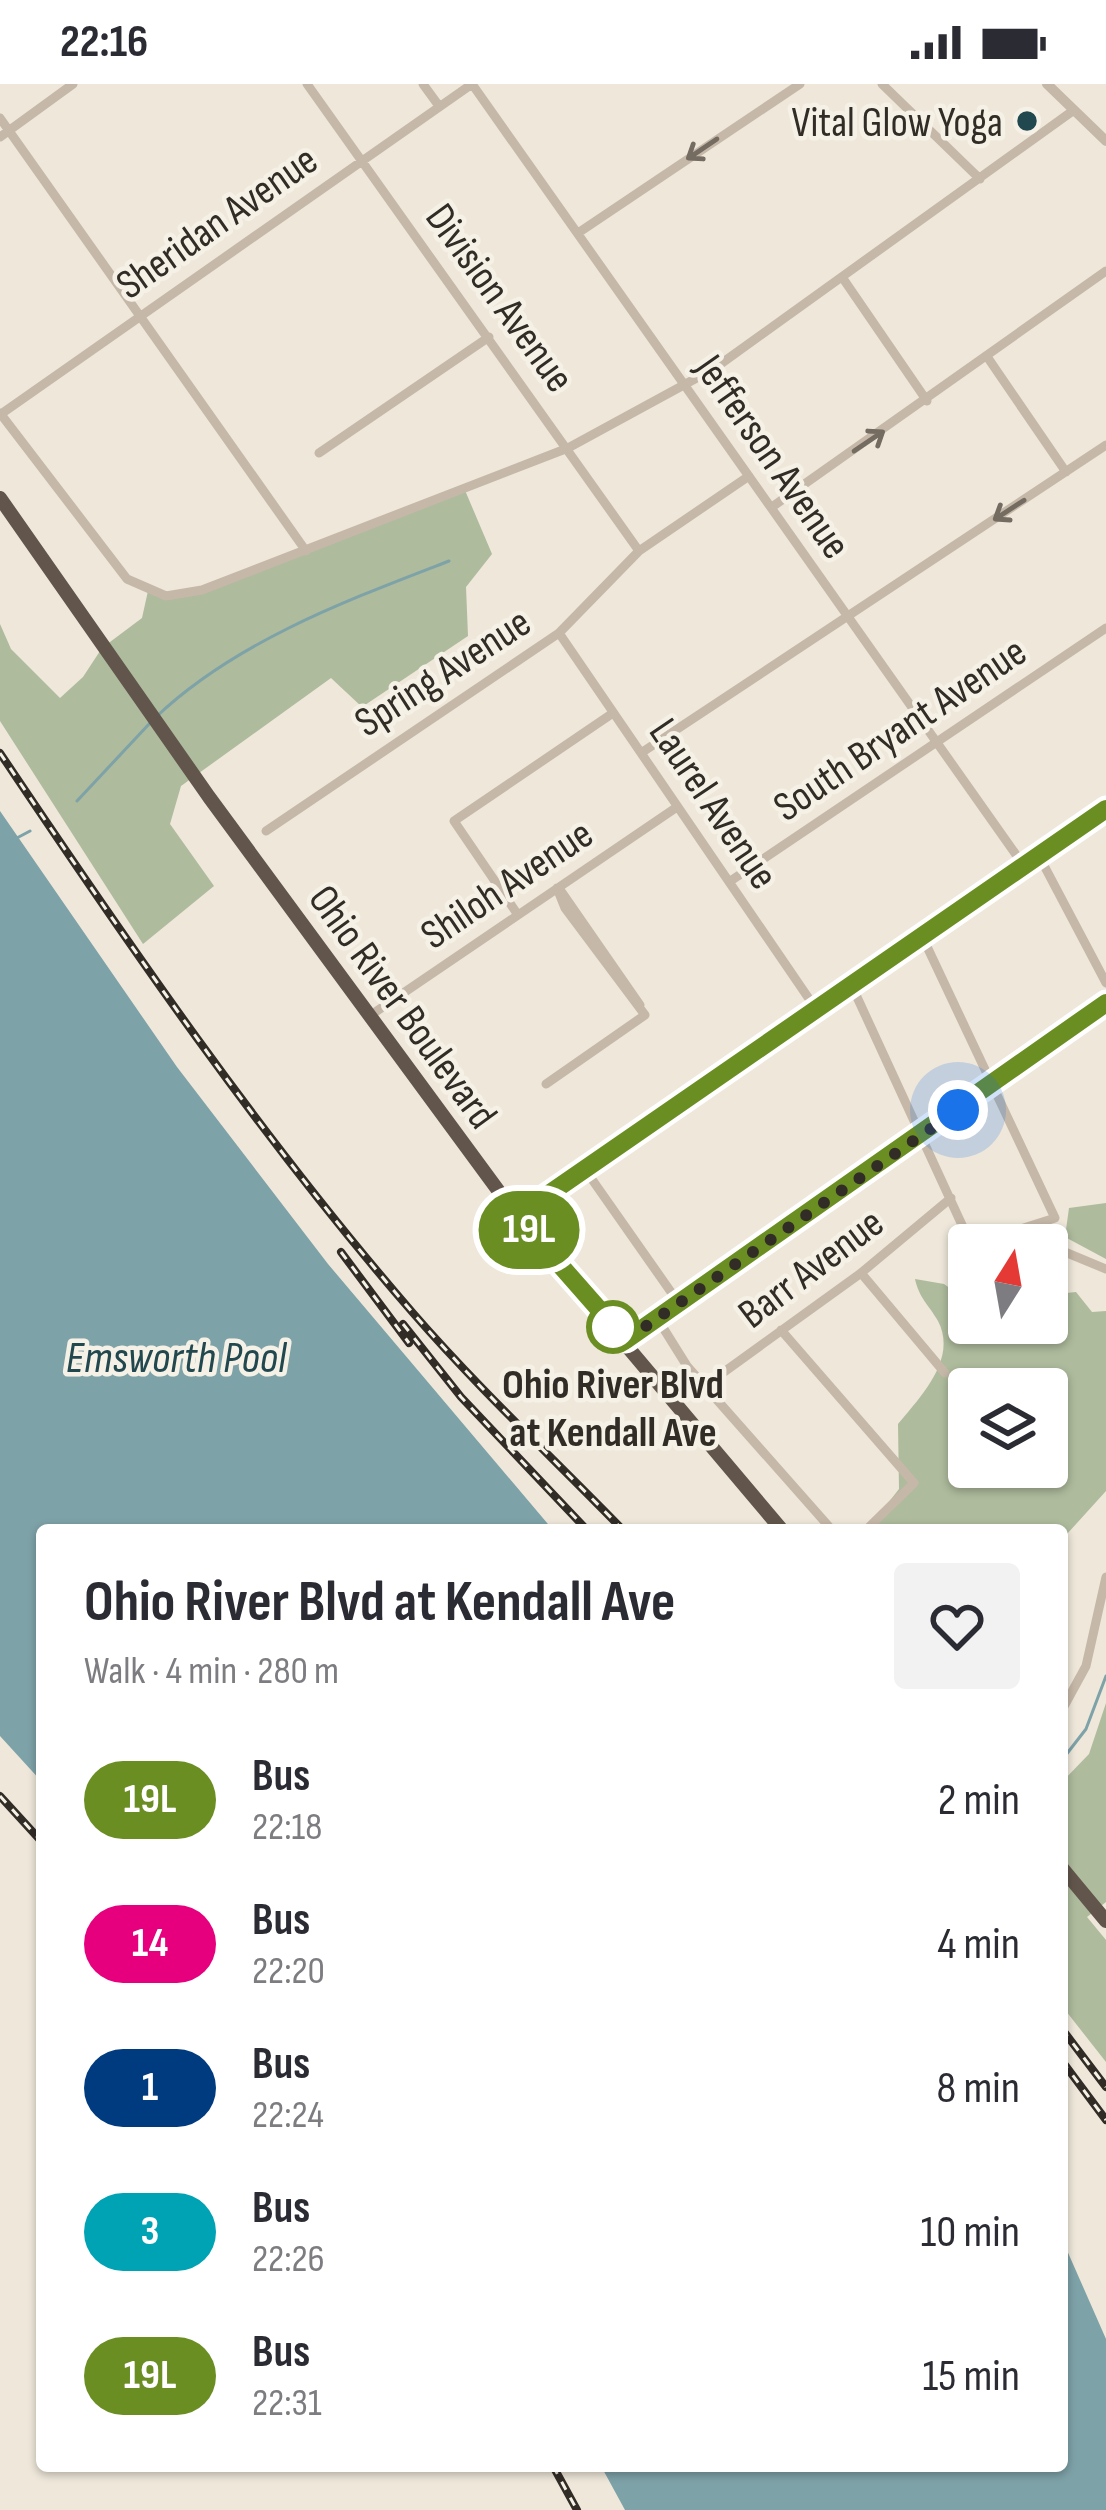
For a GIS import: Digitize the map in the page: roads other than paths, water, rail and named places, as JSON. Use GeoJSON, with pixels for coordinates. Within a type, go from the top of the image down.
{"type":"FeatureCollection","features":[{"type":"Feature","properties":{"kind":"highway","name":"Ohio River Boulevard"},"geometry":{"type":"LineString","coordinates":[[0,498],[209,797],[517,1216],[777,1524]]}},
{"type":"Feature","properties":{"kind":"highway"},"geometry":{"type":"LineString","coordinates":[[1068,1875],[1101,1915]]}},
{"type":"Feature","properties":{"kind":"street"},"geometry":{"type":"LineString","coordinates":[[4,134],[73,84]]}},
{"type":"Feature","properties":{"kind":"street","name":"Division Avenue"},"geometry":{"type":"LineString","coordinates":[[308,84],[639,550]]}},
{"type":"Feature","properties":{"kind":"street"},"geometry":{"type":"LineString","coordinates":[[423,84],[439,106]]}},
{"type":"Feature","properties":{"kind":"street","name":"Sheridan Avenue"},"geometry":{"type":"LineString","coordinates":[[0,413],[472,84]]}},
{"type":"Feature","properties":{"kind":"street","name":"Jefferson Avenue"},"geometry":{"type":"LineString","coordinates":[[472,84],[1024,866]]}},
{"type":"Feature","properties":{"kind":"street"},"geometry":{"type":"LineString","coordinates":[[578,233],[800,84]]}},
{"type":"Feature","properties":{"kind":"street"},"geometry":{"type":"LineString","coordinates":[[882,84],[980,178]]}},
{"type":"Feature","properties":{"kind":"street"},"geometry":{"type":"LineString","coordinates":[[1047,84],[1106,141]]}},
{"type":"Feature","properties":{"kind":"street"},"geometry":{"type":"LineString","coordinates":[[0,413],[111,562],[148,591],[184,595],[568,448],[683,385],[1074,110]]}},
{"type":"Feature","properties":{"kind":"street"},"geometry":{"type":"LineString","coordinates":[[0,118],[4,134],[306,551]]}},
{"type":"Feature","properties":{"kind":"street"},"geometry":{"type":"LineString","coordinates":[[772,507],[1106,271]]}},
{"type":"Feature","properties":{"kind":"street"},"geometry":{"type":"LineString","coordinates":[[842,277],[927,401]]}},
{"type":"Feature","properties":{"kind":"street"},"geometry":{"type":"LineString","coordinates":[[319,453],[489,337]]}},
{"type":"Feature","properties":{"kind":"street"},"geometry":{"type":"LineString","coordinates":[[988,358],[1066,472]]}},
{"type":"Feature","properties":{"kind":"street"},"geometry":{"type":"LineString","coordinates":[[641,753],[1106,445]]}},
{"type":"Feature","properties":{"kind":"street","name":"Spring Avenue"},"geometry":{"type":"LineString","coordinates":[[266,830],[559,634],[639,550],[749,476]]}},
{"type":"Feature","properties":{"kind":"street","name":"South Bryant Avenue"},"geometry":{"type":"LineString","coordinates":[[729,882],[1106,628]]}},
{"type":"Feature","properties":{"kind":"street","name":"Laurel Avenue"},"geometry":{"type":"LineString","coordinates":[[559,634],[816,1009]]}},
{"type":"Feature","properties":{"kind":"street"},"geometry":{"type":"LineString","coordinates":[[518,915],[454,821],[614,713]]}},
{"type":"Feature","properties":{"kind":"street","name":"Shiloh Avenue"},"geometry":{"type":"LineString","coordinates":[[371,1015],[677,807]]}},
{"type":"Feature","properties":{"kind":"street"},"geometry":{"type":"LineString","coordinates":[[517,1216],[1106,809]]}},
{"type":"Feature","properties":{"kind":"street"},"geometry":{"type":"LineString","coordinates":[[1039,856],[1106,983]]}},
{"type":"Feature","properties":{"kind":"street"},"geometry":{"type":"LineString","coordinates":[[546,1084],[645,1015],[597,937],[557,888]]}},
{"type":"Feature","properties":{"kind":"street"},"geometry":{"type":"LineString","coordinates":[[922,936],[1055,1218],[1039,1224]]}},
{"type":"Feature","properties":{"kind":"street"},"geometry":{"type":"LineString","coordinates":[[851,985],[962,1224]]}},
{"type":"Feature","properties":{"kind":"street"},"geometry":{"type":"LineString","coordinates":[[626,1340],[993,1087],[1106,1003]]}},
{"type":"Feature","properties":{"kind":"street"},"geometry":{"type":"LineString","coordinates":[[584,1168],[678,1302]]}},
{"type":"Feature","properties":{"kind":"street","name":"Barr Avenue"},"geometry":{"type":"LineString","coordinates":[[706,1384],[861,1274],[951,1198]]}},
{"type":"Feature","properties":{"kind":"street"},"geometry":{"type":"LineString","coordinates":[[1068,1253],[1106,1269]]}},
{"type":"Feature","properties":{"kind":"street"},"geometry":{"type":"LineString","coordinates":[[861,1274],[945,1373]]}},
{"type":"Feature","properties":{"kind":"street"},"geometry":{"type":"LineString","coordinates":[[657,1318],[706,1384],[827,1524]]}},
{"type":"Feature","properties":{"kind":"street"},"geometry":{"type":"LineString","coordinates":[[782,1330],[914,1483],[872,1524]]}},
{"type":"Feature","properties":{"kind":"street"},"geometry":{"type":"LineString","coordinates":[[1068,1699],[1086,1666],[1106,1576]]}},
{"type":"Feature","properties":{"kind":"water","name":"Emsworth Pool"},"geometry":{"type":"Polygon","coordinates":[[[0,811],[177,1067],[328,1264],[548,1524],[36,1524],[36,1775],[0,1736],[0,811]]]}},
{"type":"Feature","properties":{"kind":"water"},"geometry":{"type":"Polygon","coordinates":[[[1068,2253],[1106,2339],[1106,2510],[625,2510],[604,2472],[1068,2472],[1068,2253]]]}},
{"type":"Feature","properties":{"kind":"waterway"},"geometry":{"type":"LineString","coordinates":[[156,717],[187,690],[257,645],[333,607],[449,561]]}},
{"type":"Feature","properties":{"kind":"waterway"},"geometry":{"type":"LineString","coordinates":[[77,801],[150,723]]}},
{"type":"Feature","properties":{"kind":"waterway"},"geometry":{"type":"LineString","coordinates":[[15,839],[30,831]]}},
{"type":"Feature","properties":{"kind":"waterway"},"geometry":{"type":"LineString","coordinates":[[1068,1752],[1086,1729],[1106,1676]]}},
{"type":"Feature","properties":{"kind":"railway"},"geometry":{"type":"LineString","coordinates":[[0,753],[198,1039],[357,1247],[464,1369],[617,1524]]}},
{"type":"Feature","properties":{"kind":"railway"},"geometry":{"type":"LineString","coordinates":[[341,1252],[409,1343]]}},
{"type":"Feature","properties":{"kind":"railway"},"geometry":{"type":"LineString","coordinates":[[403,1324],[461,1397],[581,1524]]}},
{"type":"Feature","properties":{"kind":"railway"},"geometry":{"type":"LineString","coordinates":[[0,1796],[36,1835]]}},
{"type":"Feature","properties":{"kind":"railway"},"geometry":{"type":"LineString","coordinates":[[1068,2037],[1106,2087]]}},
{"type":"Feature","properties":{"kind":"railway"},"geometry":{"type":"LineString","coordinates":[[1068,2069],[1106,2120]]}},
{"type":"Feature","properties":{"kind":"railway"},"geometry":{"type":"LineString","coordinates":[[556,2472],[577,2510]]}},
{"type":"Feature","properties":{"kind":"place","name":"Vital Glow Yoga"},"geometry":{"type":"Point","coordinates":[1027,121]}},
{"type":"Feature","properties":{"kind":"place","name":"Ohio River Blvd at Kendall Ave"},"geometry":{"type":"Point","coordinates":[613,1327]}}]}
